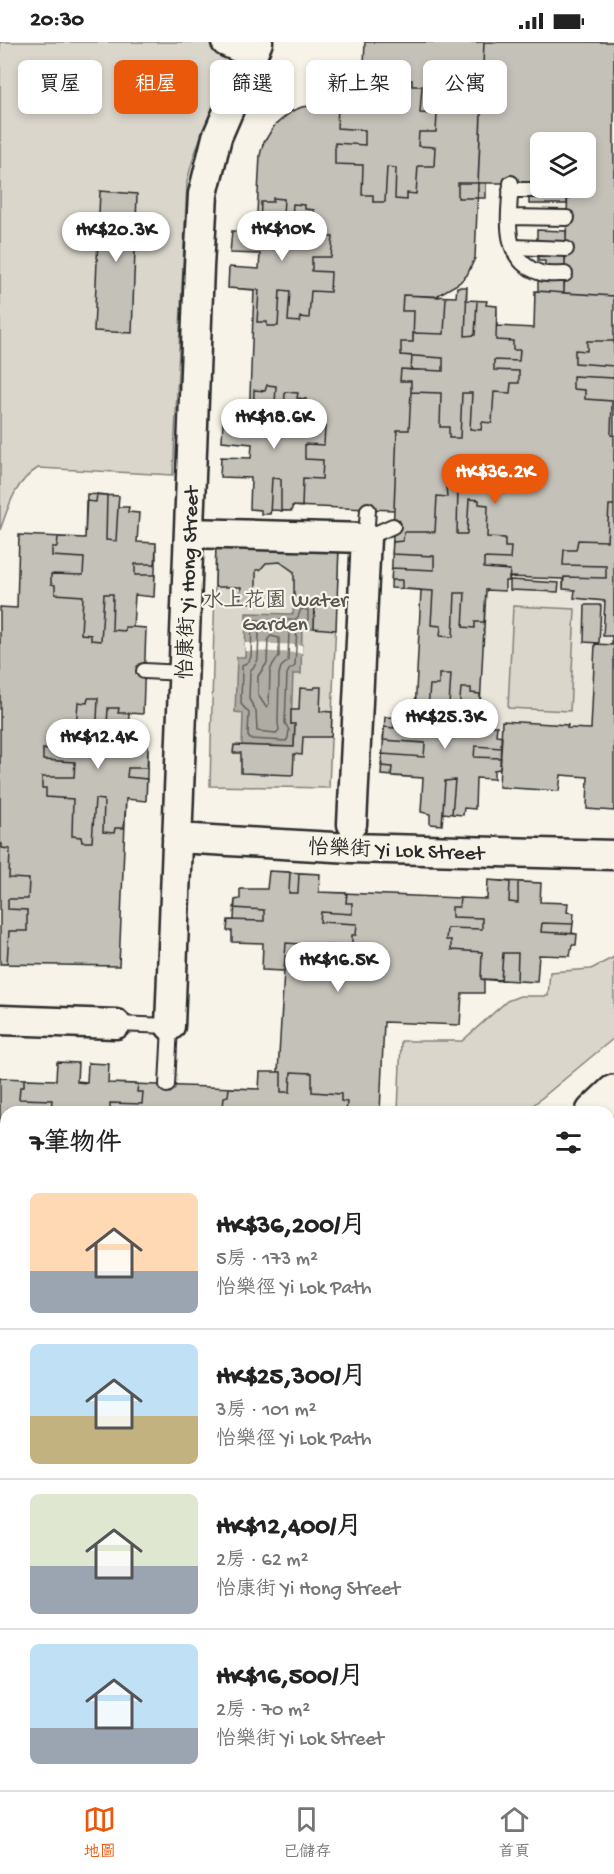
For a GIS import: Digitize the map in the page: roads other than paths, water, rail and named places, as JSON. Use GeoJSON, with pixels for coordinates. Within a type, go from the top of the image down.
{"type":"FeatureCollection","features":[{"type":"Feature","properties":{"kind":"main road"},"geometry":{"type":"LineString","coordinates":[[599,1106],[614,1092]]}},
{"type":"Feature","properties":{"kind":"street"},"geometry":{"type":"LineString","coordinates":[[226,42],[255,48]]}},
{"type":"Feature","properties":{"kind":"street","name":"怡康街 Yi Hong Street"},"geometry":{"type":"LineString","coordinates":[[170,1026],[198,267],[203,194],[217,137],[255,48]]}},
{"type":"Feature","properties":{"kind":"street"},"geometry":{"type":"LineString","coordinates":[[189,533],[366,538],[352,836]]}},
{"type":"Feature","properties":{"kind":"street","name":"怡樂街 Yi Lok Street"},"geometry":{"type":"LineString","coordinates":[[177,838],[352,836],[614,855]]}},
{"type":"Feature","properties":{"kind":"street"},"geometry":{"type":"LineString","coordinates":[[0,1020],[116,1024]]}},
{"type":"Feature","properties":{"kind":"lane"},"geometry":{"type":"LineString","coordinates":[[530,187],[511,186],[509,234],[517,258],[532,269],[543,273],[565,274]]}},
{"type":"Feature","properties":{"kind":"lane"},"geometry":{"type":"LineString","coordinates":[[510,217],[567,218]]}},
{"type":"Feature","properties":{"kind":"lane"},"geometry":{"type":"LineString","coordinates":[[513,247],[566,249]]}},
{"type":"Feature","properties":{"kind":"lane"},"geometry":{"type":"LineString","coordinates":[[368,510],[366,538],[393,526]]}},
{"type":"Feature","properties":{"kind":"lane"},"geometry":{"type":"LineString","coordinates":[[144,671],[183,673]]}},
{"type":"Feature","properties":{"kind":"lane"},"geometry":{"type":"LineString","coordinates":[[116,1024],[170,1026],[167,1085]]}},
{"type":"Feature","properties":{"kind":"water"},"geometry":{"type":"Polygon","coordinates":[[[294,602],[315,603],[314,628],[302,629],[301,674],[293,674],[291,724],[295,724],[294,747],[242,745],[243,713],[235,712],[237,657],[245,657],[246,613],[293,614],[294,602]]]}},
{"type":"Feature","properties":{"kind":"park label","name":"水上花園 Water Garden"},"geometry":{"type":"Point","coordinates":[275,611]}}]}
